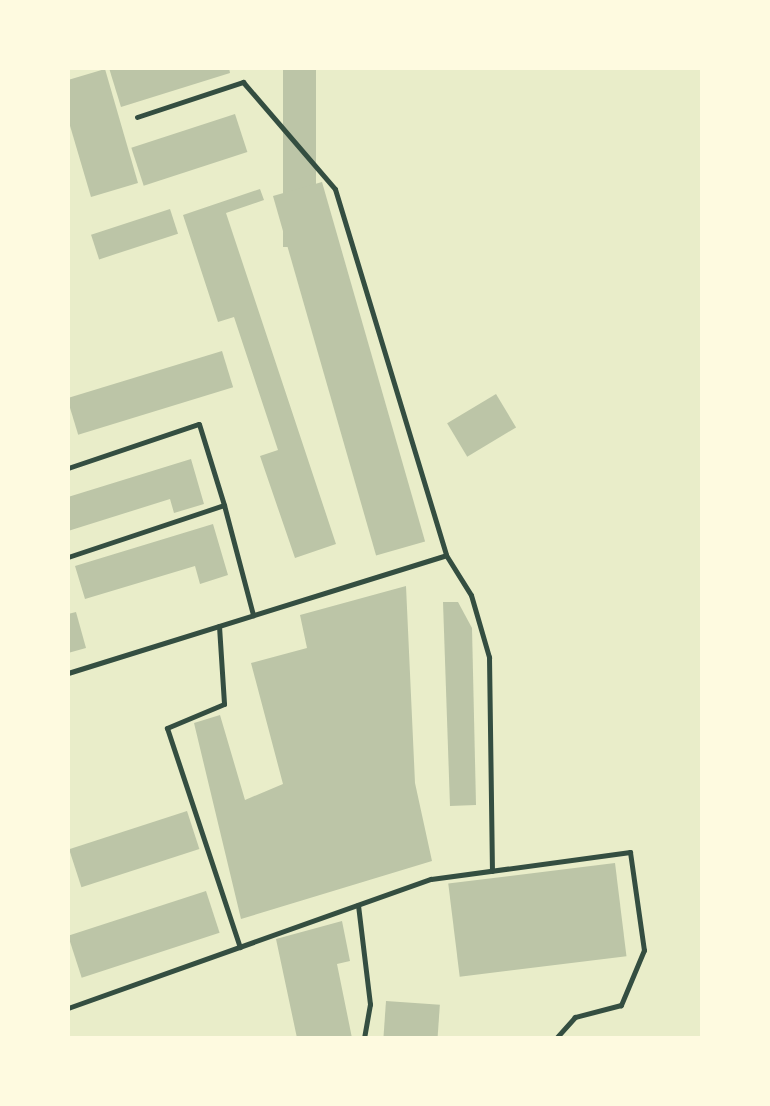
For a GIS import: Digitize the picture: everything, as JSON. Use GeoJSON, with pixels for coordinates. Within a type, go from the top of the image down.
{"type":"FeatureCollection","features":[{"type":"Feature","properties":{"kind":"lane"},"geometry":{"type":"LineString","coordinates":[[137,117],[243,82],[335,189],[446,555],[471,595],[489,657],[492,870]]}},
{"type":"Feature","properties":{"kind":"lane"},"geometry":{"type":"LineString","coordinates":[[68,468],[200,424],[253,615]]}},
{"type":"Feature","properties":{"kind":"lane"},"geometry":{"type":"LineString","coordinates":[[68,556],[224,505]]}},
{"type":"Feature","properties":{"kind":"lane"},"geometry":{"type":"LineString","coordinates":[[68,673],[446,555]]}},
{"type":"Feature","properties":{"kind":"lane"},"geometry":{"type":"LineString","coordinates":[[219,626],[224,705],[167,728],[240,947]]}},
{"type":"Feature","properties":{"kind":"lane"},"geometry":{"type":"LineString","coordinates":[[68,1008],[430,879],[630,852],[644,950],[621,1005],[575,1017],[556,1038]]}},
{"type":"Feature","properties":{"kind":"lane"},"geometry":{"type":"LineString","coordinates":[[358,905],[370,1004],[364,1038]]}},
{"type":"Feature","properties":{"kind":"building"},"geometry":{"type":"Polygon","coordinates":[[[109,68],[229,68],[230,73],[121,107],[109,68]]]}},
{"type":"Feature","properties":{"kind":"building"},"geometry":{"type":"Polygon","coordinates":[[[283,68],[316,68],[316,247],[283,247],[283,68]]]}},
{"type":"Feature","properties":{"kind":"building"},"geometry":{"type":"Polygon","coordinates":[[[105,69],[138,183],[91,197],[68,119],[68,80],[105,69]]]}},
{"type":"Feature","properties":{"kind":"building"},"geometry":{"type":"Polygon","coordinates":[[[235,114],[247,152],[144,186],[131,148],[235,114]]]}},
{"type":"Feature","properties":{"kind":"building"},"geometry":{"type":"Polygon","coordinates":[[[322,182],[425,542],[376,556],[273,196],[322,182]]]}},
{"type":"Feature","properties":{"kind":"building"},"geometry":{"type":"Polygon","coordinates":[[[260,189],[264,200],[226,213],[336,544],[295,558],[260,456],[278,450],[234,317],[218,322],[183,215],[260,189]]]}},
{"type":"Feature","properties":{"kind":"building"},"geometry":{"type":"Polygon","coordinates":[[[170,209],[178,234],[99,259],[91,235],[170,209]]]}},
{"type":"Feature","properties":{"kind":"building"},"geometry":{"type":"Polygon","coordinates":[[[222,351],[233,387],[78,435],[68,398],[222,351]]]}},
{"type":"Feature","properties":{"kind":"building"},"geometry":{"type":"Polygon","coordinates":[[[496,394],[516,427],[467,457],[447,423],[496,394]]]}},
{"type":"Feature","properties":{"kind":"building"},"geometry":{"type":"Polygon","coordinates":[[[191,459],[204,504],[174,513],[170,499],[68,531],[68,497],[191,459]]]}},
{"type":"Feature","properties":{"kind":"building"},"geometry":{"type":"Polygon","coordinates":[[[213,524],[228,575],[200,584],[195,566],[85,599],[75,566],[213,524]]]}},
{"type":"Feature","properties":{"kind":"building"},"geometry":{"type":"Polygon","coordinates":[[[406,586],[415,783],[432,861],[241,919],[194,723],[220,715],[245,800],[283,784],[251,663],[307,648],[300,615],[406,586]]]}},
{"type":"Feature","properties":{"kind":"building"},"geometry":{"type":"Polygon","coordinates":[[[443,602],[458,602],[472,628],[476,805],[450,806],[443,602]]]}},
{"type":"Feature","properties":{"kind":"building"},"geometry":{"type":"Polygon","coordinates":[[[76,612],[86,648],[68,653],[68,614],[76,612]]]}},
{"type":"Feature","properties":{"kind":"building"},"geometry":{"type":"Polygon","coordinates":[[[187,811],[199,849],[81,887],[69,849],[187,811]]]}},
{"type":"Feature","properties":{"kind":"building"},"geometry":{"type":"Polygon","coordinates":[[[615,863],[626,956],[460,977],[448,883],[615,863]]]}},
{"type":"Feature","properties":{"kind":"building"},"geometry":{"type":"Polygon","coordinates":[[[206,891],[220,933],[82,978],[68,936],[206,891]]]}},
{"type":"Feature","properties":{"kind":"building"},"geometry":{"type":"Polygon","coordinates":[[[342,921],[350,961],[337,964],[352,1038],[297,1038],[276,939],[342,921]]]}},
{"type":"Feature","properties":{"kind":"building"},"geometry":{"type":"Polygon","coordinates":[[[386,1001],[440,1005],[438,1038],[383,1038],[386,1001]]]}}]}
